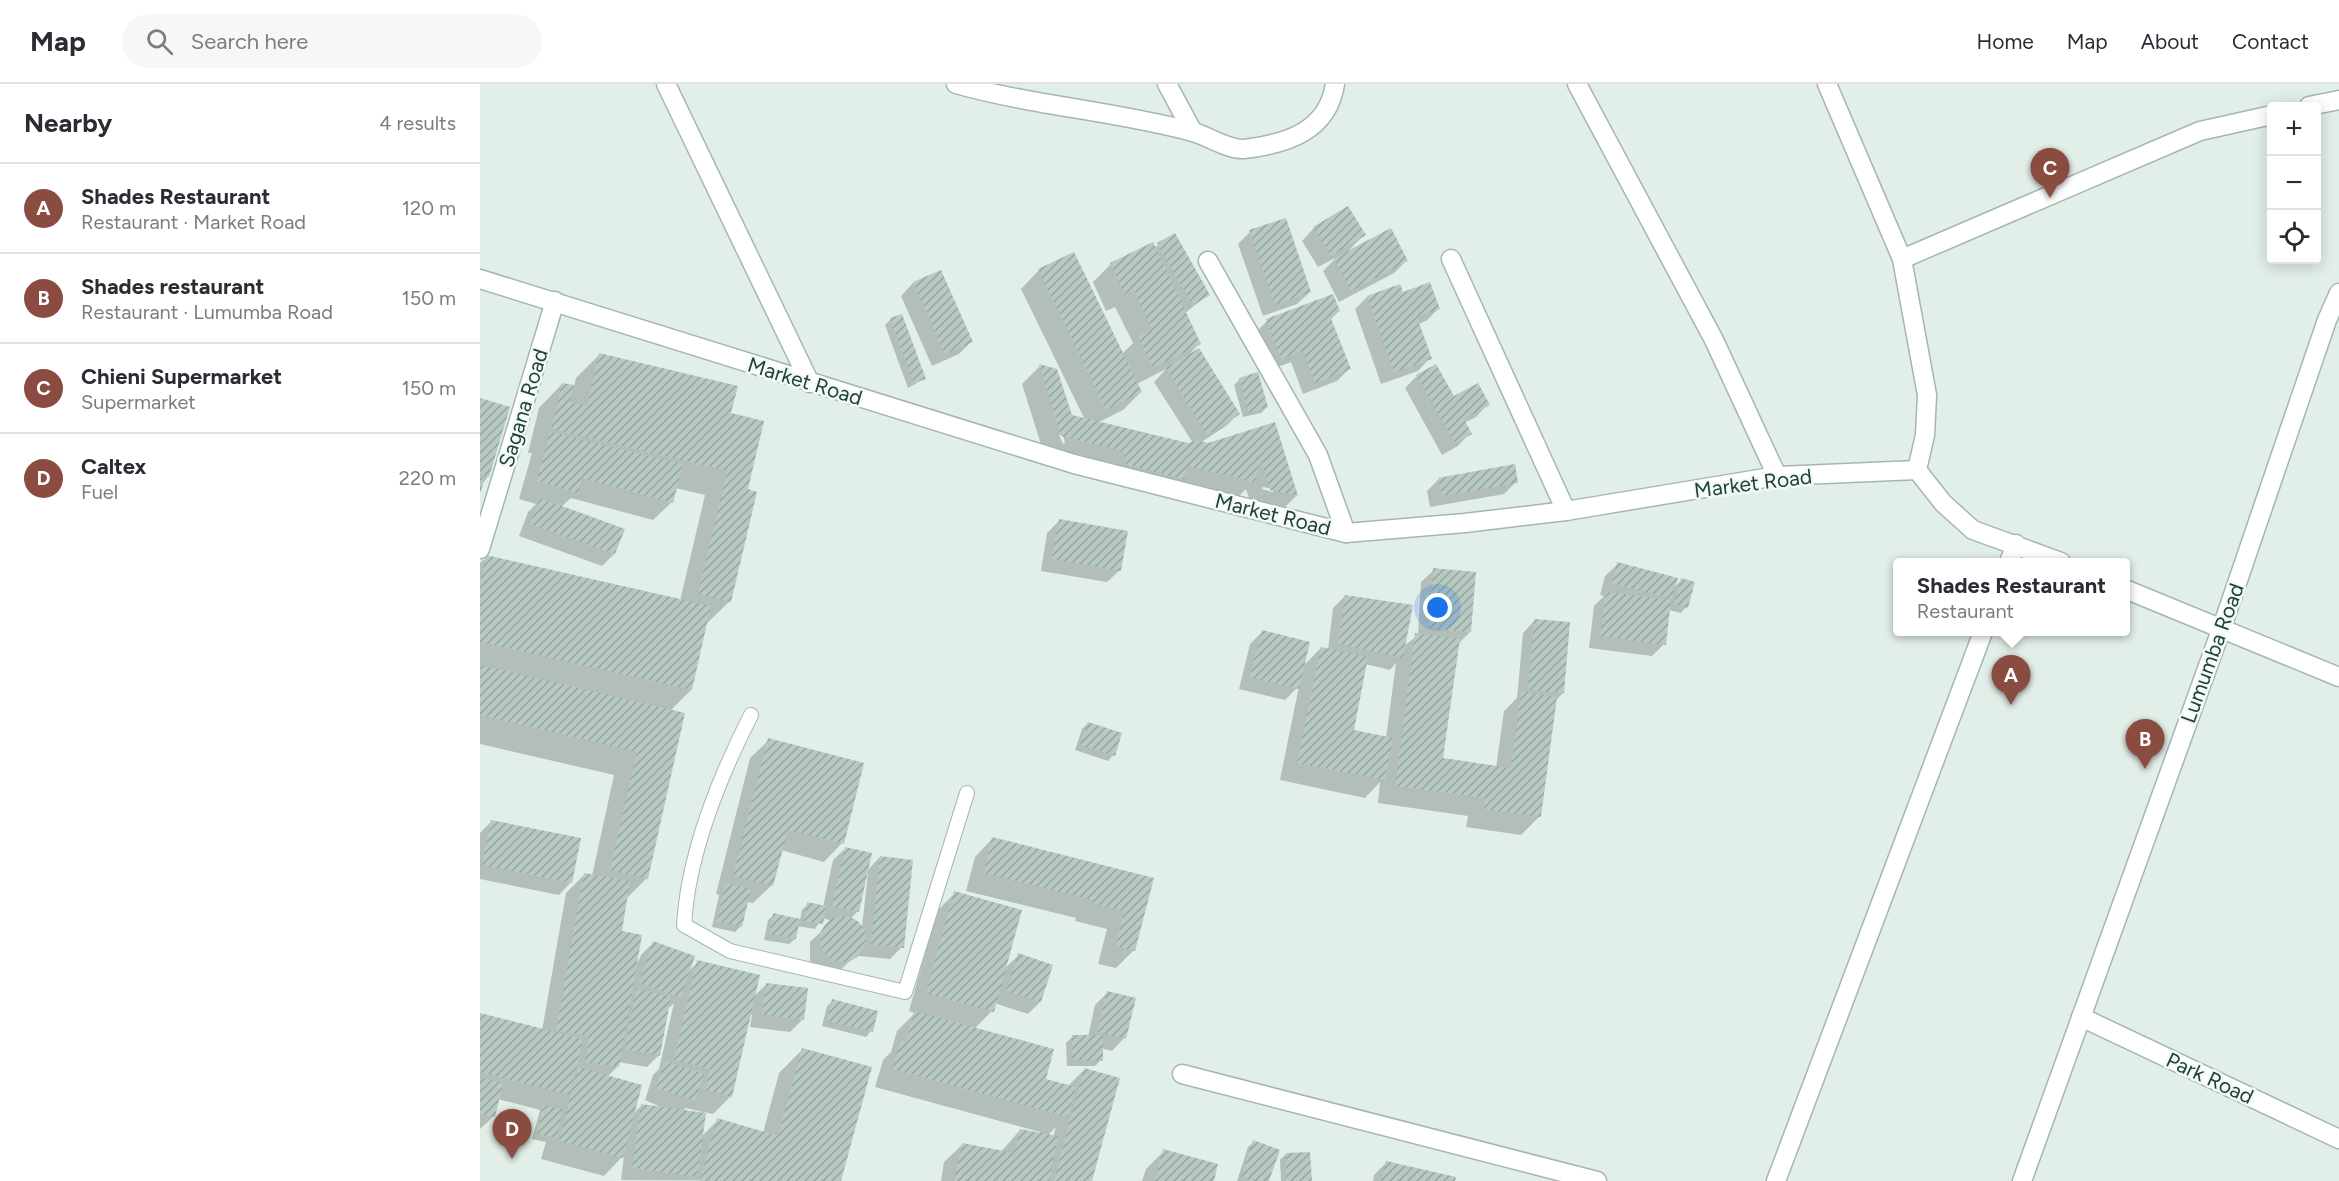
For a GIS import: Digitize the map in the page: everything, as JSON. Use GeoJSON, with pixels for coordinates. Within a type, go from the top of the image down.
{"type":"FeatureCollection","features":[{"type":"Feature","properties":{"kind":"street"},"geometry":{"type":"LineString","coordinates":[[666,84],[810,383]]}},
{"type":"Feature","properties":{"kind":"street"},"geometry":{"type":"LineString","coordinates":[[956,84],[1193,132],[1241,149],[1283,141],[1311,130],[1333,100],[1335,84]]}},
{"type":"Feature","properties":{"kind":"street"},"geometry":{"type":"LineString","coordinates":[[1167,84],[1193,132]]}},
{"type":"Feature","properties":{"kind":"street"},"geometry":{"type":"LineString","coordinates":[[1577,84],[1714,340],[1777,476]]}},
{"type":"Feature","properties":{"kind":"street"},"geometry":{"type":"LineString","coordinates":[[1827,84],[1902,259],[1927,395],[1925,435],[1917,470],[1943,503],[1973,530],[2051,558]]}},
{"type":"Feature","properties":{"kind":"street"},"geometry":{"type":"LineString","coordinates":[[2321,104],[2339,100]]}},
{"type":"Feature","properties":{"kind":"street"},"geometry":{"type":"LineString","coordinates":[[1902,259],[2200,131],[2267,116]]}},
{"type":"Feature","properties":{"kind":"street"},"geometry":{"type":"LineString","coordinates":[[1451,259],[1566,511]]}},
{"type":"Feature","properties":{"kind":"street"},"geometry":{"type":"LineString","coordinates":[[1208,261],[1318,455],[1346,533]]}},
{"type":"Feature","properties":{"kind":"street","name":"Market Road"},"geometry":{"type":"LineString","coordinates":[[480,279],[1074,464],[1346,533],[1465,524],[1566,511],[1777,476],[1917,470]]}},
{"type":"Feature","properties":{"kind":"street","name":"Lumumba Road"},"geometry":{"type":"LineString","coordinates":[[2022,1181],[2333,323],[2339,293]]}},
{"type":"Feature","properties":{"kind":"street","name":"Sagana Road"},"geometry":{"type":"LineString","coordinates":[[480,549],[555,301]]}},
{"type":"Feature","properties":{"kind":"street"},"geometry":{"type":"LineString","coordinates":[[2011,558],[2016,544]]}},
{"type":"Feature","properties":{"kind":"street"},"geometry":{"type":"LineString","coordinates":[[2130,591],[2339,677]]}},
{"type":"Feature","properties":{"kind":"street"},"geometry":{"type":"LineString","coordinates":[[1776,1181],[1981,636]]}},
{"type":"Feature","properties":{"kind":"street","name":"Park Road"},"geometry":{"type":"LineString","coordinates":[[2081,1017],[2339,1139]]}},
{"type":"Feature","properties":{"kind":"street"},"geometry":{"type":"LineString","coordinates":[[1182,1074],[1597,1181]]}},
{"type":"Feature","properties":{"kind":"lane"},"geometry":{"type":"LineString","coordinates":[[751,715],[724,768],[686,891],[684,925],[729,951],[904,992],[967,793]]}},
{"type":"Feature","properties":{"kind":"building"},"geometry":{"type":"Polygon","coordinates":[[[1348,206],[1366,235],[1331,256],[1313,227],[1348,206]]]}},
{"type":"Feature","properties":{"kind":"building"},"geometry":{"type":"Polygon","coordinates":[[[1286,218],[1311,292],[1275,305],[1249,230],[1286,218]]]}},
{"type":"Feature","properties":{"kind":"building"},"geometry":{"type":"Polygon","coordinates":[[[1391,228],[1408,261],[1351,291],[1334,258],[1391,228]]]}},
{"type":"Feature","properties":{"kind":"building"},"geometry":{"type":"Polygon","coordinates":[[[1175,233],[1210,295],[1193,305],[1157,243],[1175,233]]]}},
{"type":"Feature","properties":{"kind":"building"},"geometry":{"type":"Polygon","coordinates":[[[1153,242],[1201,344],[1153,368],[1138,336],[1152,329],[1134,290],[1125,294],[1110,263],[1153,242]]]}},
{"type":"Feature","properties":{"kind":"building"},"geometry":{"type":"Polygon","coordinates":[[[1074,252],[1142,392],[1106,410],[1038,269],[1074,252]]]}},
{"type":"Feature","properties":{"kind":"building"},"geometry":{"type":"Polygon","coordinates":[[[941,270],[973,342],[945,354],[913,282],[941,270]]]}},
{"type":"Feature","properties":{"kind":"building"},"geometry":{"type":"Polygon","coordinates":[[[1430,282],[1440,309],[1417,317],[1432,359],[1394,372],[1367,296],[1400,284],[1403,292],[1430,282]]]}},
{"type":"Feature","properties":{"kind":"building"},"geometry":{"type":"Polygon","coordinates":[[[1333,294],[1340,311],[1330,316],[1351,369],[1315,383],[1303,351],[1281,359],[1266,319],[1333,294]]]}},
{"type":"Feature","properties":{"kind":"building"},"geometry":{"type":"Polygon","coordinates":[[[902,314],[926,379],[914,383],[890,318],[902,314]]]}},
{"type":"Feature","properties":{"kind":"building"},"geometry":{"type":"Polygon","coordinates":[[[1199,348],[1240,414],[1207,435],[1166,368],[1199,348]]]}},
{"type":"Feature","properties":{"kind":"building"},"geometry":{"type":"Polygon","coordinates":[[[599,353],[738,386],[731,413],[764,421],[748,489],[757,492],[731,602],[698,594],[727,471],[551,429],[562,383],[574,385],[570,402],[587,406],[599,353]]]}},
{"type":"Feature","properties":{"kind":"building"},"geometry":{"type":"Polygon","coordinates":[[[1039,364],[1057,369],[1072,415],[1188,443],[1197,440],[1208,443],[1275,422],[1298,496],[1270,490],[1261,459],[1255,482],[1187,466],[1184,479],[1127,465],[1123,451],[1061,436],[1039,364]]]}},
{"type":"Feature","properties":{"kind":"building"},"geometry":{"type":"Polygon","coordinates":[[[1436,364],[1454,396],[1478,383],[1490,405],[1464,419],[1472,434],[1455,443],[1416,375],[1436,364]]]}},
{"type":"Feature","properties":{"kind":"building"},"geometry":{"type":"Polygon","coordinates":[[[1258,372],[1268,407],[1249,413],[1239,378],[1258,372]]]}},
{"type":"Feature","properties":{"kind":"building"},"geometry":{"type":"Polygon","coordinates":[[[480,398],[510,407],[489,477],[480,474],[480,398]]]}},
{"type":"Feature","properties":{"kind":"building"},"geometry":{"type":"Polygon","coordinates":[[[550,432],[683,464],[673,503],[582,478],[578,493],[537,481],[550,432]]]}},
{"type":"Feature","properties":{"kind":"building"},"geometry":{"type":"Polygon","coordinates":[[[1515,464],[1518,483],[1442,496],[1438,478],[1515,464]]]}},
{"type":"Feature","properties":{"kind":"building"},"geometry":{"type":"Polygon","coordinates":[[[480,477],[484,479],[481,492],[480,491],[480,477]]]}},
{"type":"Feature","properties":{"kind":"building"},"geometry":{"type":"Polygon","coordinates":[[[540,498],[625,529],[615,554],[530,524],[540,498]]]}},
{"type":"Feature","properties":{"kind":"building"},"geometry":{"type":"Polygon","coordinates":[[[1059,519],[1128,531],[1121,571],[1052,559],[1059,519]]]}},
{"type":"Feature","properties":{"kind":"building"},"geometry":{"type":"Polygon","coordinates":[[[486,555],[711,606],[692,690],[480,642],[480,583],[486,555]]]}},
{"type":"Feature","properties":{"kind":"building"},"geometry":{"type":"Polygon","coordinates":[[[1617,562],[1678,578],[1672,599],[1612,583],[1617,562]]]}},
{"type":"Feature","properties":{"kind":"building"},"geometry":{"type":"Polygon","coordinates":[[[1433,568],[1476,572],[1471,632],[1429,629],[1433,568]]]}},
{"type":"Feature","properties":{"kind":"building"},"geometry":{"type":"Polygon","coordinates":[[[1681,578],[1695,582],[1688,608],[1674,604],[1681,578]]]}},
{"type":"Feature","properties":{"kind":"building"},"geometry":{"type":"Polygon","coordinates":[[[1606,592],[1671,600],[1666,645],[1600,636],[1606,592]]]}},
{"type":"Feature","properties":{"kind":"building"},"geometry":{"type":"Polygon","coordinates":[[[1345,595],[1413,605],[1403,658],[1338,644],[1345,595]]]}},
{"type":"Feature","properties":{"kind":"building"},"geometry":{"type":"Polygon","coordinates":[[[1534,619],[1570,622],[1564,693],[1528,690],[1534,619]]]}},
{"type":"Feature","properties":{"kind":"building"},"geometry":{"type":"Polygon","coordinates":[[[1262,630],[1310,642],[1299,689],[1250,677],[1262,630]]]}},
{"type":"Feature","properties":{"kind":"building"},"geometry":{"type":"Polygon","coordinates":[[[1415,633],[1460,639],[1443,758],[1511,768],[1521,691],[1557,697],[1541,817],[1484,809],[1485,798],[1395,786],[1415,633]]]}},
{"type":"Feature","properties":{"kind":"building"},"geometry":{"type":"Polygon","coordinates":[[[1321,647],[1368,657],[1354,730],[1393,738],[1385,780],[1297,763],[1321,647]]]}},
{"type":"Feature","properties":{"kind":"building"},"geometry":{"type":"Polygon","coordinates":[[[480,665],[685,713],[648,879],[610,870],[637,752],[480,715],[480,665]]]}},
{"type":"Feature","properties":{"kind":"building"},"geometry":{"type":"Polygon","coordinates":[[[1088,722],[1122,733],[1115,756],[1080,745],[1088,722]]]}},
{"type":"Feature","properties":{"kind":"building"},"geometry":{"type":"Polygon","coordinates":[[[768,738],[864,763],[844,844],[788,830],[773,886],[733,876],[768,738]]]}},
{"type":"Feature","properties":{"kind":"building"},"geometry":{"type":"Polygon","coordinates":[[[491,820],[581,838],[572,883],[482,865],[491,820]]]}},
{"type":"Feature","properties":{"kind":"building"},"geometry":{"type":"Polygon","coordinates":[[[992,837],[1154,878],[1135,951],[1116,946],[1124,911],[1093,903],[1093,900],[984,873],[992,837]]]}},
{"type":"Feature","properties":{"kind":"building"},"geometry":{"type":"Polygon","coordinates":[[[845,847],[872,853],[859,912],[832,906],[845,847]]]}},
{"type":"Feature","properties":{"kind":"building"},"geometry":{"type":"Polygon","coordinates":[[[880,856],[913,860],[904,948],[871,944],[880,856]]]}},
{"type":"Feature","properties":{"kind":"building"},"geometry":{"type":"Polygon","coordinates":[[[584,873],[630,881],[622,931],[642,935],[619,1067],[585,1062],[589,1036],[556,1031],[584,873]]]}},
{"type":"Feature","properties":{"kind":"building"},"geometry":{"type":"Polygon","coordinates":[[[725,883],[751,889],[742,927],[717,921],[725,883]]]}},
{"type":"Feature","properties":{"kind":"building"},"geometry":{"type":"Polygon","coordinates":[[[954,891],[1022,910],[994,1012],[926,993],[954,891]]]}},
{"type":"Feature","properties":{"kind":"building"},"geometry":{"type":"Polygon","coordinates":[[[807,902],[826,906],[823,924],[804,921],[807,902]]]}},
{"type":"Feature","properties":{"kind":"building"},"geometry":{"type":"Polygon","coordinates":[[[773,913],[800,919],[796,939],[769,934],[773,913]]]}},
{"type":"Feature","properties":{"kind":"building"},"geometry":{"type":"Polygon","coordinates":[[[843,916],[859,923],[866,939],[859,955],[843,962],[827,955],[820,939],[827,923],[843,916]]]}},
{"type":"Feature","properties":{"kind":"building"},"geometry":{"type":"Polygon","coordinates":[[[653,941],[695,956],[681,998],[639,983],[653,941]]]}},
{"type":"Feature","properties":{"kind":"building"},"geometry":{"type":"Polygon","coordinates":[[[1018,953],[1053,965],[1041,1002],[1006,991],[1018,953]]]}},
{"type":"Feature","properties":{"kind":"building"},"geometry":{"type":"Polygon","coordinates":[[[697,960],[760,975],[732,1097],[705,1090],[710,1069],[674,1060],[697,960]]]}},
{"type":"Feature","properties":{"kind":"building"},"geometry":{"type":"Polygon","coordinates":[[[766,983],[808,988],[804,1020],[762,1015],[766,983]]]}},
{"type":"Feature","properties":{"kind":"building"},"geometry":{"type":"Polygon","coordinates":[[[636,989],[671,996],[660,1056],[625,1049],[636,989]]]}},
{"type":"Feature","properties":{"kind":"building"},"geometry":{"type":"Polygon","coordinates":[[[1107,991],[1136,998],[1126,1039],[1097,1032],[1107,991]]]}},
{"type":"Feature","properties":{"kind":"building"},"geometry":{"type":"Polygon","coordinates":[[[832,999],[878,1011],[873,1032],[827,1021],[832,999]]]}},
{"type":"Feature","properties":{"kind":"building"},"geometry":{"type":"Polygon","coordinates":[[[914,1011],[1054,1049],[1046,1079],[1076,1087],[1068,1117],[892,1069],[901,1040],[906,1043],[914,1011]]]}},
{"type":"Feature","properties":{"kind":"building"},"geometry":{"type":"Polygon","coordinates":[[[480,1013],[583,1039],[570,1095],[480,1072],[480,1013]]]}},
{"type":"Feature","properties":{"kind":"building"},"geometry":{"type":"Polygon","coordinates":[[[1072,1035],[1103,1035],[1103,1061],[1072,1060],[1072,1035]]]}},
{"type":"Feature","properties":{"kind":"building"},"geometry":{"type":"Polygon","coordinates":[[[802,1048],[872,1067],[841,1181],[700,1181],[717,1118],[778,1136],[802,1048]]]}},
{"type":"Feature","properties":{"kind":"building"},"geometry":{"type":"Polygon","coordinates":[[[665,1061],[704,1074],[695,1101],[656,1088],[665,1061]]]}},
{"type":"Feature","properties":{"kind":"building"},"geometry":{"type":"Polygon","coordinates":[[[578,1067],[642,1085],[623,1158],[559,1141],[578,1067]]]}},
{"type":"Feature","properties":{"kind":"building"},"geometry":{"type":"Polygon","coordinates":[[[1084,1068],[1120,1078],[1092,1181],[1054,1181],[1084,1068]]]}},
{"type":"Feature","properties":{"kind":"building"},"geometry":{"type":"Polygon","coordinates":[[[480,1078],[503,1083],[495,1117],[480,1114],[480,1078]]]}},
{"type":"Feature","properties":{"kind":"building"},"geometry":{"type":"Polygon","coordinates":[[[641,1104],[706,1113],[697,1177],[632,1168],[641,1104]]]}},
{"type":"Feature","properties":{"kind":"building"},"geometry":{"type":"Polygon","coordinates":[[[543,1105],[562,1109],[557,1138],[537,1134],[543,1105]]]}},
{"type":"Feature","properties":{"kind":"building"},"geometry":{"type":"Polygon","coordinates":[[[1020,1129],[1058,1136],[1049,1181],[954,1181],[962,1143],[1014,1153],[1020,1129]]]}},
{"type":"Feature","properties":{"kind":"building"},"geometry":{"type":"Polygon","coordinates":[[[1253,1140],[1280,1150],[1269,1181],[1252,1181],[1241,1177],[1253,1140]]]}},
{"type":"Feature","properties":{"kind":"building"},"geometry":{"type":"Polygon","coordinates":[[[1163,1149],[1218,1164],[1214,1181],[1155,1181],[1163,1149]]]}},
{"type":"Feature","properties":{"kind":"building"},"geometry":{"type":"Polygon","coordinates":[[[1310,1152],[1312,1181],[1286,1181],[1286,1153],[1310,1152]]]}},
{"type":"Feature","properties":{"kind":"building"},"geometry":{"type":"Polygon","coordinates":[[[1386,1161],[1456,1177],[1455,1181],[1381,1181],[1386,1161]]]}},
{"type":"Feature","properties":{"kind":"place","name":"Chieni Supermarket"},"geometry":{"type":"Point","coordinates":[2050,198]}},
{"type":"Feature","properties":{"kind":"place","name":"Shades Restaurant"},"geometry":{"type":"Point","coordinates":[2011,705]}},
{"type":"Feature","properties":{"kind":"place","name":"Shades restaurant"},"geometry":{"type":"Point","coordinates":[2145,769]}},
{"type":"Feature","properties":{"kind":"place","name":"Caltex"},"geometry":{"type":"Point","coordinates":[512,1159]}}]}
